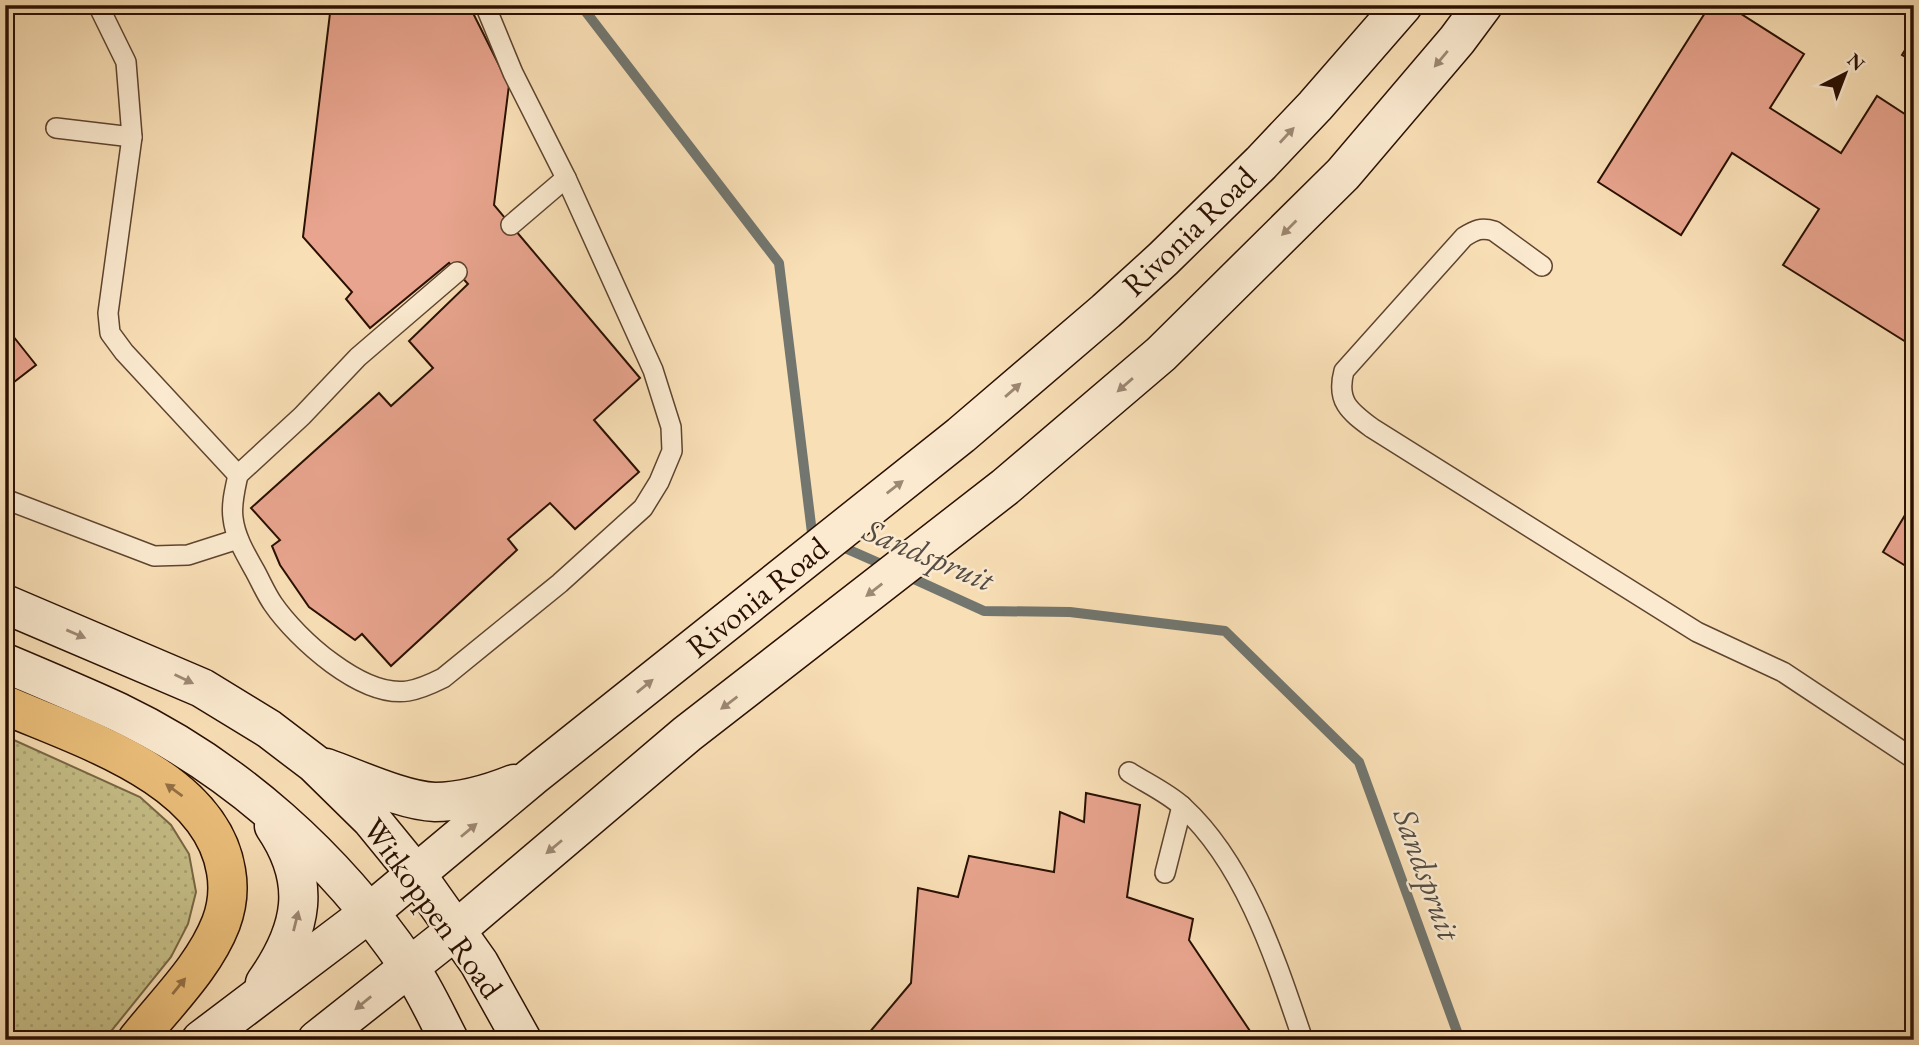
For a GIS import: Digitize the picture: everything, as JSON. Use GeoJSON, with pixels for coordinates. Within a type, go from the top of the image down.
{"type":"FeatureCollection","features":[{"type":"Feature","properties":{"kind":"highway"},"geometry":{"type":"LineString","coordinates":[[5,705],[90,742],[143,769],[191,804],[212,830],[219,845],[227,876],[226,905],[222,920],[211,944],[197,964],[137,1040]]}},
{"type":"Feature","properties":{"kind":"main road","name":"Rivonia Road"},"geometry":{"type":"LineString","coordinates":[[201,1040],[369,913],[533,776],[961,435],[1163,259],[1315,106],[1403,5]]}},
{"type":"Feature","properties":{"kind":"main road","name":"Rivonia Road"},"geometry":{"type":"LineString","coordinates":[[317,1040],[456,930],[687,734],[1005,487],[1161,354],[1343,174],[1457,40],[1483,5]]}},
{"type":"Feature","properties":{"kind":"main road","name":"Witkoppen Road"},"geometry":{"type":"LineString","coordinates":[[5,604],[202,688],[238,709],[315,764],[371,819],[416,874],[495,989],[522,1040]]}},
{"type":"Feature","properties":{"kind":"main road","name":"Witkoppen Road"},"geometry":{"type":"LineString","coordinates":[[5,663],[157,733],[208,764],[257,801],[310,847],[369,913],[409,966],[449,1040]]}},
{"type":"Feature","properties":{"kind":"main road"},"geometry":{"type":"LineString","coordinates":[[315,764],[403,795],[434,802],[477,797],[533,776]]}},
{"type":"Feature","properties":{"kind":"main road"},"geometry":{"type":"LineString","coordinates":[[251,1001],[274,970],[289,943],[299,904],[294,865],[281,837],[257,801]]}},
{"type":"Feature","properties":{"kind":"lane"},"geometry":{"type":"LineString","coordinates":[[98,5],[126,62],[132,137],[108,313],[110,332],[124,352],[238,475]]}},
{"type":"Feature","properties":{"kind":"lane"},"geometry":{"type":"LineString","coordinates":[[457,272],[358,357],[302,416],[238,475],[233,518],[238,539],[273,604],[318,652],[360,680],[387,690],[405,691],[426,686],[457,669],[560,583],[643,508],[659,482],[672,451],[671,427],[653,370],[566,178],[513,72],[485,5]]}},
{"type":"Feature","properties":{"kind":"lane"},"geometry":{"type":"LineString","coordinates":[[56,128],[132,137]]}},
{"type":"Feature","properties":{"kind":"lane"},"geometry":{"type":"LineString","coordinates":[[511,225],[566,178]]}},
{"type":"Feature","properties":{"kind":"lane"},"geometry":{"type":"LineString","coordinates":[[1542,266],[1494,231],[1485,228],[1475,230],[1464,237],[1344,371],[1340,384],[1348,407],[1372,428],[1698,632],[1783,671],[1914,759]]}},
{"type":"Feature","properties":{"kind":"lane"},"geometry":{"type":"LineString","coordinates":[[5,499],[154,555],[188,555],[238,539]]}},
{"type":"Feature","properties":{"kind":"lane"},"geometry":{"type":"LineString","coordinates":[[1129,772],[1182,806],[1213,840],[1240,884],[1275,959],[1303,1040]]}},
{"type":"Feature","properties":{"kind":"lane"},"geometry":{"type":"LineString","coordinates":[[1165,873],[1182,806]]}},
{"type":"Feature","properties":{"kind":"shaded area"},"geometry":{"type":"Polygon","coordinates":[[[5,736],[140,797],[171,825],[189,854],[196,892],[188,924],[171,957],[104,1040],[5,1040],[5,736]]]}},
{"type":"Feature","properties":{"kind":"building"},"geometry":{"type":"Polygon","coordinates":[[[331,5],[469,5],[509,85],[494,205],[640,378],[594,420],[639,472],[575,529],[550,503],[508,539],[517,550],[391,666],[362,634],[355,640],[309,607],[280,565],[272,546],[280,540],[251,508],[379,393],[391,406],[433,368],[409,341],[468,284],[449,263],[370,328],[346,299],[352,292],[303,237],[331,5]]]}},
{"type":"Feature","properties":{"kind":"building"},"geometry":{"type":"Polygon","coordinates":[[[1710,5],[1727,5],[1804,54],[1770,108],[1841,153],[1877,96],[1914,120],[1914,347],[1783,265],[1819,209],[1732,153],[1681,235],[1598,182],[1710,5]]]}},
{"type":"Feature","properties":{"kind":"building"},"geometry":{"type":"Polygon","coordinates":[[[1914,36],[1914,62],[1902,55],[1914,36]]]}},
{"type":"Feature","properties":{"kind":"building"},"geometry":{"type":"Polygon","coordinates":[[[5,326],[36,365],[5,389],[5,326]]]}},
{"type":"Feature","properties":{"kind":"building"},"geometry":{"type":"Polygon","coordinates":[[[1914,500],[1914,571],[1883,552],[1914,500]]]}},
{"type":"Feature","properties":{"kind":"building"},"geometry":{"type":"Polygon","coordinates":[[[1086,793],[1140,805],[1127,897],[1193,919],[1189,940],[1256,1040],[863,1040],[911,983],[918,888],[958,897],[969,856],[1054,872],[1060,812],[1084,822],[1086,793]]]}},
{"type":"Feature","properties":{"kind":"waterway","name":"Sandspruit"},"geometry":{"type":"LineString","coordinates":[[584,5],[586,12],[779,263],[812,533],[818,535]]}},
{"type":"Feature","properties":{"kind":"waterway","name":"Sandspruit"},"geometry":{"type":"LineString","coordinates":[[838,545],[888,567]]}},
{"type":"Feature","properties":{"kind":"waterway","name":"Sandspruit"},"geometry":{"type":"LineString","coordinates":[[905,575],[984,611],[1070,612],[1225,631],[1359,762],[1460,1040]]}}]}
